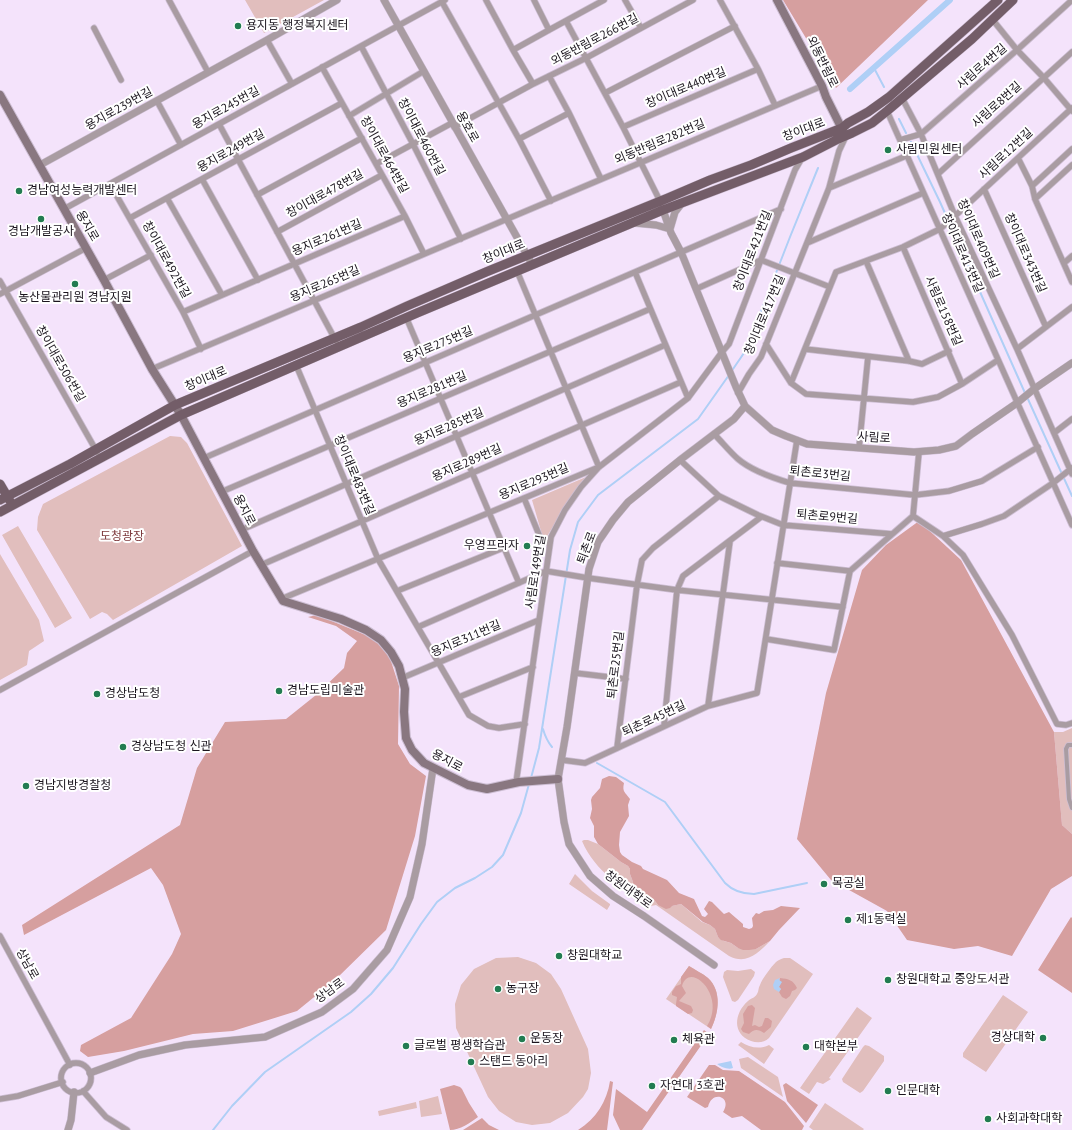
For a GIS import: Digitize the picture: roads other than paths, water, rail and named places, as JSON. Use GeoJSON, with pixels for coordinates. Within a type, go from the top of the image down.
{"type":"FeatureCollection","features":[{"type":"Feature","properties":{"kind":"main road","name":"외동반림로"},"geometry":{"type":"LineString","coordinates":[[777,0],[822,86],[841,131]]}},
{"type":"Feature","properties":{"kind":"main road","name":"창이대로"},"geometry":{"type":"LineString","coordinates":[[3,498],[70,464],[175,405],[337,342],[406,317],[518,271],[633,222],[710,180],[821,136],[872,123],[888,110],[898,97],[998,0]]}},
{"type":"Feature","properties":{"kind":"main road","name":"창이대로"},"geometry":{"type":"LineString","coordinates":[[1,512],[181,415],[296,365],[337,342],[442,290],[527,256],[662,206],[683,202],[813,152],[841,131],[848,123],[868,112],[883,100],[898,97],[972,39],[1013,0]]}},
{"type":"Feature","properties":{"kind":"main road","name":"용지로"},"geometry":{"type":"LineString","coordinates":[[0,95],[152,369],[181,415],[241,530],[283,601],[341,619],[366,630],[381,640],[391,652],[399,666],[405,689],[404,712],[406,738],[412,750],[424,763],[468,785],[487,789],[518,782],[558,779]]}},
{"type":"Feature","properties":{"kind":"main road"},"geometry":{"type":"LineString","coordinates":[[0,484],[3,498],[13,506]]}},
{"type":"Feature","properties":{"kind":"street"},"geometry":{"type":"LineString","coordinates":[[169,0],[208,72]]}},
{"type":"Feature","properties":{"kind":"street","name":"용지로239번길"},"geometry":{"type":"LineString","coordinates":[[40,165],[337,0]]}},
{"type":"Feature","properties":{"kind":"street","name":"용호로"},"geometry":{"type":"LineString","coordinates":[[384,0],[532,264]]}},
{"type":"Feature","properties":{"kind":"street"},"geometry":{"type":"LineString","coordinates":[[486,0],[533,84]]}},
{"type":"Feature","properties":{"kind":"street"},"geometry":{"type":"LineString","coordinates":[[534,0],[549,30]]}},
{"type":"Feature","properties":{"kind":"street"},"geometry":{"type":"LineString","coordinates":[[513,50],[604,0]]}},
{"type":"Feature","properties":{"kind":"street"},"geometry":{"type":"LineString","coordinates":[[625,0],[641,28]]}},
{"type":"Feature","properties":{"kind":"street","name":"외동반림로266번길"},"geometry":{"type":"LineString","coordinates":[[376,164],[586,58],[693,0]]}},
{"type":"Feature","properties":{"kind":"street"},"geometry":{"type":"LineString","coordinates":[[720,0],[758,69],[775,106]]}},
{"type":"Feature","properties":{"kind":"street","name":"사림로4번길"},"geometry":{"type":"LineString","coordinates":[[900,140],[921,134],[1072,0]]}},
{"type":"Feature","properties":{"kind":"street"},"geometry":{"type":"LineString","coordinates":[[444,1],[551,200]]}},
{"type":"Feature","properties":{"kind":"street","name":"용지로245번길"},"geometry":{"type":"LineString","coordinates":[[64,209],[444,1]]}},
{"type":"Feature","properties":{"kind":"street"},"geometry":{"type":"LineString","coordinates":[[992,19],[1017,50],[1072,110]]}},
{"type":"Feature","properties":{"kind":"street"},"geometry":{"type":"LineString","coordinates":[[566,21],[623,127],[662,206],[670,229],[681,252],[722,353]]}},
{"type":"Feature","properties":{"kind":"street"},"geometry":{"type":"LineString","coordinates":[[605,93],[735,26]]}},
{"type":"Feature","properties":{"kind":"street"},"geometry":{"type":"LineString","coordinates":[[94,28],[121,80]]}},
{"type":"Feature","properties":{"kind":"street"},"geometry":{"type":"LineString","coordinates":[[267,40],[292,84]]}},
{"type":"Feature","properties":{"kind":"street","name":"창이대로460번길"},"geometry":{"type":"LineString","coordinates":[[361,46],[461,238]]}},
{"type":"Feature","properties":{"kind":"street","name":"사림로8번길"},"geometry":{"type":"LineString","coordinates":[[938,174],[1072,52]]}},
{"type":"Feature","properties":{"kind":"street","name":"창이대로464번길"},"geometry":{"type":"LineString","coordinates":[[322,67],[405,216],[424,254]]}},
{"type":"Feature","properties":{"kind":"street","name":"창이대로440번길"},"geometry":{"type":"LineString","coordinates":[[623,127],[758,69]]}},
{"type":"Feature","properties":{"kind":"street"},"geometry":{"type":"LineString","coordinates":[[349,116],[424,72]]}},
{"type":"Feature","properties":{"kind":"street","name":"외동반림로266번길"},"geometry":{"type":"LineString","coordinates":[[549,76],[602,179]]}},
{"type":"Feature","properties":{"kind":"street","name":"외동반림로282번길"},"geometry":{"type":"LineString","coordinates":[[507,220],[822,86]]}},
{"type":"Feature","properties":{"kind":"street","name":"창이대로409번길"},"geometry":{"type":"LineString","coordinates":[[898,97],[921,134],[954,217],[1017,349],[1031,391],[1054,433],[1070,471]]}},
{"type":"Feature","properties":{"kind":"street"},"geometry":{"type":"LineString","coordinates":[[157,101],[181,145]]}},
{"type":"Feature","properties":{"kind":"street","name":"용지로249번길"},"geometry":{"type":"LineString","coordinates":[[130,218],[342,103]]}},
{"type":"Feature","properties":{"kind":"street","name":"창이대로413번길"},"geometry":{"type":"LineString","coordinates":[[888,110],[906,156],[941,228],[1072,525]]}},
{"type":"Feature","properties":{"kind":"street","name":"사림로12번길"},"geometry":{"type":"LineString","coordinates":[[941,228],[1072,110]]}},
{"type":"Feature","properties":{"kind":"street"},"geometry":{"type":"LineString","coordinates":[[519,139],[569,113]]}},
{"type":"Feature","properties":{"kind":"street","name":"창이대로478번길"},"geometry":{"type":"LineString","coordinates":[[219,124],[337,342]]}},
{"type":"Feature","properties":{"kind":"street","name":"창이대로417번길"},"geometry":{"type":"LineString","coordinates":[[737,390],[761,357],[794,272],[807,243],[829,188],[839,151],[841,131]]}},
{"type":"Feature","properties":{"kind":"street"},"geometry":{"type":"LineString","coordinates":[[257,194],[362,138]]}},
{"type":"Feature","properties":{"kind":"street"},"geometry":{"type":"LineString","coordinates":[[1032,186],[1072,149]]}},
{"type":"Feature","properties":{"kind":"street"},"geometry":{"type":"LineString","coordinates":[[829,188],[906,156]]}},
{"type":"Feature","properties":{"kind":"street","name":"창이대로421번길"},"geometry":{"type":"LineString","coordinates":[[722,353],[729,344],[795,170],[803,157]]}},
{"type":"Feature","properties":{"kind":"street"},"geometry":{"type":"LineString","coordinates":[[1018,158],[1032,186],[1035,199],[1072,282]]}},
{"type":"Feature","properties":{"kind":"street"},"geometry":{"type":"LineString","coordinates":[[1035,199],[1072,165]]}},
{"type":"Feature","properties":{"kind":"street","name":"창이대로478번길"},"geometry":{"type":"LineString","coordinates":[[277,232],[382,175]]}},
{"type":"Feature","properties":{"kind":"street"},"geometry":{"type":"LineString","coordinates":[[202,179],[258,280]]}},
{"type":"Feature","properties":{"kind":"street","name":"창이대로492번길"},"geometry":{"type":"LineString","coordinates":[[110,184],[183,312],[201,349]]}},
{"type":"Feature","properties":{"kind":"street","name":"창이대로343번길"},"geometry":{"type":"LineString","coordinates":[[984,189],[1046,327]]}},
{"type":"Feature","properties":{"kind":"street"},"geometry":{"type":"LineString","coordinates":[[807,243],[923,193]]}},
{"type":"Feature","properties":{"kind":"street"},"geometry":{"type":"LineString","coordinates":[[167,198],[222,295]]}},
{"type":"Feature","properties":{"kind":"street"},"geometry":{"type":"LineString","coordinates":[[670,229],[675,212],[683,202]]}},
{"type":"Feature","properties":{"kind":"street"},"geometry":{"type":"LineString","coordinates":[[681,252],[781,209]]}},
{"type":"Feature","properties":{"kind":"street","name":"용지로261번길"},"geometry":{"type":"LineString","coordinates":[[183,312],[405,216]]}},
{"type":"Feature","properties":{"kind":"street","name":"용지로265번길"},"geometry":{"type":"LineString","coordinates":[[152,369],[461,238],[507,220]]}},
{"type":"Feature","properties":{"kind":"street"},"geometry":{"type":"LineString","coordinates":[[633,222],[656,225],[670,229]]}},
{"type":"Feature","properties":{"kind":"street"},"geometry":{"type":"LineString","coordinates":[[791,383],[836,272],[903,247],[941,228]]}},
{"type":"Feature","properties":{"kind":"street","name":"사림로158번길"},"geometry":{"type":"LineString","coordinates":[[903,247],[962,384]]}},
{"type":"Feature","properties":{"kind":"street"},"geometry":{"type":"LineString","coordinates":[[3,292],[86,248]]}},
{"type":"Feature","properties":{"kind":"street","name":"용지로275번길"},"geometry":{"type":"LineString","coordinates":[[204,458],[681,252]]}},
{"type":"Feature","properties":{"kind":"street"},"geometry":{"type":"LineString","coordinates":[[104,280],[151,255]]}},
{"type":"Feature","properties":{"kind":"street"},"geometry":{"type":"LineString","coordinates":[[1064,263],[1072,256]]}},
{"type":"Feature","properties":{"kind":"street"},"geometry":{"type":"LineString","coordinates":[[696,289],[762,260],[830,287]]}},
{"type":"Feature","properties":{"kind":"street"},"geometry":{"type":"LineString","coordinates":[[866,261],[909,361]]}},
{"type":"Feature","properties":{"kind":"street"},"geometry":{"type":"LineString","coordinates":[[518,271],[599,467]]}},
{"type":"Feature","properties":{"kind":"street"},"geometry":{"type":"LineString","coordinates":[[635,272],[688,398]]}},
{"type":"Feature","properties":{"kind":"street","name":"창이대로506번길"},"geometry":{"type":"LineString","coordinates":[[0,281],[3,292],[100,458]]}},
{"type":"Feature","properties":{"kind":"street"},"geometry":{"type":"LineString","coordinates":[[1017,349],[1072,307]]}},
{"type":"Feature","properties":{"kind":"street","name":"용지로281번길"},"geometry":{"type":"LineString","coordinates":[[221,492],[650,309]]}},
{"type":"Feature","properties":{"kind":"street"},"geometry":{"type":"LineString","coordinates":[[406,317],[518,583]]}},
{"type":"Feature","properties":{"kind":"street"},"geometry":{"type":"LineString","coordinates":[[766,344],[791,383],[806,394],[913,402],[938,397],[962,384],[998,360]]}},
{"type":"Feature","properties":{"kind":"street","name":"용지로285번길"},"geometry":{"type":"LineString","coordinates":[[241,530],[665,345]]}},
{"type":"Feature","properties":{"kind":"street"},"geometry":{"type":"LineString","coordinates":[[805,349],[909,361],[922,364],[949,351]]}},
{"type":"Feature","properties":{"kind":"street","name":"사림로"},"geometry":{"type":"LineString","coordinates":[[722,353],[745,406],[772,430],[807,444],[919,452],[939,450],[956,446],[1031,391]]}},
{"type":"Feature","properties":{"kind":"street","name":"사림로149번길"},"geometry":{"type":"LineString","coordinates":[[518,782],[539,620],[548,572],[551,537],[565,510],[581,487],[599,467],[688,398],[722,353]]}},
{"type":"Feature","properties":{"kind":"street"},"geometry":{"type":"LineString","coordinates":[[858,448],[868,357]]}},
{"type":"Feature","properties":{"kind":"street"},"geometry":{"type":"LineString","coordinates":[[1031,391],[1072,363]]}},
{"type":"Feature","properties":{"kind":"street","name":"창이대로483번길"},"geometry":{"type":"LineString","coordinates":[[296,365],[378,559],[469,714],[488,726],[499,728],[525,724]]}},
{"type":"Feature","properties":{"kind":"street","name":"용지로289번길"},"geometry":{"type":"LineString","coordinates":[[261,565],[681,382]]}},
{"type":"Feature","properties":{"kind":"street","name":"퇴촌로"},"geometry":{"type":"LineString","coordinates":[[562,760],[575,673],[586,578],[598,542],[628,502],[734,419],[745,406]]}},
{"type":"Feature","properties":{"kind":"street"},"geometry":{"type":"LineString","coordinates":[[1054,433],[1072,419]]}},
{"type":"Feature","properties":{"kind":"street","name":"퇴촌로3번길"},"geometry":{"type":"LineString","coordinates":[[714,434],[739,460],[766,475],[790,483],[915,495],[949,492],[982,481],[1038,447]]}},
{"type":"Feature","properties":{"kind":"street"},"geometry":{"type":"LineString","coordinates":[[797,440],[766,639],[834,650],[850,571],[913,516],[919,452]]}},
{"type":"Feature","properties":{"kind":"street","name":"퇴촌로9번길"},"geometry":{"type":"LineString","coordinates":[[680,460],[719,496],[761,517],[783,525],[892,534]]}},
{"type":"Feature","properties":{"kind":"street","name":"용지로293번길"},"geometry":{"type":"LineString","coordinates":[[282,599],[599,467]]}},
{"type":"Feature","properties":{"kind":"street"},"geometry":{"type":"LineString","coordinates":[[943,536],[1004,516],[1070,471]]}},
{"type":"Feature","properties":{"kind":"street"},"geometry":{"type":"LineString","coordinates":[[637,585],[642,560],[653,548],[719,496]]}},
{"type":"Feature","properties":{"kind":"street"},"geometry":{"type":"LineString","coordinates":[[524,498],[542,542],[550,543]]}},
{"type":"Feature","properties":{"kind":"street"},"geometry":{"type":"LineString","coordinates":[[913,516],[943,536],[963,555],[1012,635],[1057,724],[1066,725],[1072,723]]}},
{"type":"Feature","properties":{"kind":"street"},"geometry":{"type":"LineString","coordinates":[[664,726],[677,590],[683,576],[761,517]]}},
{"type":"Feature","properties":{"kind":"street"},"geometry":{"type":"LineString","coordinates":[[708,706],[730,540]]}},
{"type":"Feature","properties":{"kind":"street"},"geometry":{"type":"LineString","coordinates":[[397,591],[503,548]]}},
{"type":"Feature","properties":{"kind":"street"},"geometry":{"type":"LineString","coordinates":[[0,690],[253,551]]}},
{"type":"Feature","properties":{"kind":"street"},"geometry":{"type":"LineString","coordinates":[[777,563],[850,571]]}},
{"type":"Feature","properties":{"kind":"street"},"geometry":{"type":"LineString","coordinates":[[418,626],[518,583],[548,572],[677,590],[843,607]]}},
{"type":"Feature","properties":{"kind":"street","name":"퇴촌로25번길"},"geometry":{"type":"LineString","coordinates":[[617,748],[637,585]]}},
{"type":"Feature","properties":{"kind":"street","name":"용지로311번길"},"geometry":{"type":"LineString","coordinates":[[402,678],[539,620]]}},
{"type":"Feature","properties":{"kind":"street","name":"퇴촌로45번길"},"geometry":{"type":"LineString","coordinates":[[562,760],[585,763],[708,706],[757,693],[766,639]]}},
{"type":"Feature","properties":{"kind":"street"},"geometry":{"type":"LineString","coordinates":[[459,698],[533,667]]}},
{"type":"Feature","properties":{"kind":"street"},"geometry":{"type":"LineString","coordinates":[[575,673],[626,679]]}},
{"type":"Feature","properties":{"kind":"street"},"geometry":{"type":"LineString","coordinates":[[1072,745],[1068,746],[1066,749],[1069,799],[1072,808]]}},
{"type":"Feature","properties":{"kind":"street","name":"창원대학로"},"geometry":{"type":"LineString","coordinates":[[562,760],[558,779],[564,822],[570,844],[590,876],[613,896],[714,965]]}},
{"type":"Feature","properties":{"kind":"street","name":"상남로"},"geometry":{"type":"LineString","coordinates":[[90,1073],[139,1055],[185,1045],[265,1037],[322,1012],[353,989],[387,950],[410,897],[422,844],[433,768]]}},
{"type":"Feature","properties":{"kind":"street","name":"상남로"},"geometry":{"type":"LineString","coordinates":[[0,936],[70,1065]]}},
{"type":"Feature","properties":{"kind":"street"},"geometry":{"type":"LineString","coordinates":[[78,1063],[82,1064],[87,1067],[90,1073],[90,1084],[83,1091],[74,1092],[66,1088],[63,1082],[62,1074],[64,1069],[70,1065],[78,1063]]}},
{"type":"Feature","properties":{"kind":"street"},"geometry":{"type":"LineString","coordinates":[[0,1099],[18,1096],[63,1082]]}},
{"type":"Feature","properties":{"kind":"street"},"geometry":{"type":"LineString","coordinates":[[83,1091],[106,1117],[127,1130]]}},
{"type":"Feature","properties":{"kind":"street"},"geometry":{"type":"LineString","coordinates":[[68,1130],[71,1120],[74,1092]]}},
{"type":"Feature","properties":{"kind":"water"},"geometry":{"type":"Polygon","coordinates":[[[780,978],[779,980],[782,982],[779,987],[781,989],[779,992],[774,989],[773,985],[775,980],[780,978]]]}},
{"type":"Feature","properties":{"kind":"water"},"geometry":{"type":"Polygon","coordinates":[[[731,1061],[733,1068],[731,1069],[717,1064],[731,1061]]]}},
{"type":"Feature","properties":{"kind":"waterway"},"geometry":{"type":"LineString","coordinates":[[850,89],[950,0]]}},
{"type":"Feature","properties":{"kind":"waterway"},"geometry":{"type":"LineString","coordinates":[[874,68],[884,87]]}},
{"type":"Feature","properties":{"kind":"waterway"},"geometry":{"type":"LineString","coordinates":[[899,119],[906,133]]}},
{"type":"Feature","properties":{"kind":"waterway"},"geometry":{"type":"LineString","coordinates":[[911,142],[940,202],[1025,393]]}},
{"type":"Feature","properties":{"kind":"waterway"},"geometry":{"type":"LineString","coordinates":[[731,372],[746,350],[818,168]]}},
{"type":"Feature","properties":{"kind":"waterway"},"geometry":{"type":"LineString","coordinates":[[531,778],[539,748],[570,550],[578,522],[598,495],[698,419],[729,375]]}},
{"type":"Feature","properties":{"kind":"waterway"},"geometry":{"type":"LineString","coordinates":[[1027,397],[1072,496]]}},
{"type":"Feature","properties":{"kind":"waterway"},"geometry":{"type":"LineString","coordinates":[[543,729],[546,738],[552,747]]}},
{"type":"Feature","properties":{"kind":"waterway"},"geometry":{"type":"LineString","coordinates":[[597,763],[665,802],[725,883],[731,888],[742,893],[754,894],[807,883]]}},
{"type":"Feature","properties":{"kind":"waterway"},"geometry":{"type":"LineString","coordinates":[[213,1130],[232,1106],[265,1072],[351,1012],[371,994],[393,968],[437,902],[455,888],[492,867],[503,855],[521,813],[529,784]]}},
{"type":"Feature","properties":{"kind":"place","name":"용지동 행정복지센터"},"geometry":{"type":"Point","coordinates":[238,26]}},
{"type":"Feature","properties":{"kind":"place","name":"사림민원센터"},"geometry":{"type":"Point","coordinates":[888,150]}},
{"type":"Feature","properties":{"kind":"place","name":"경남여성능력개발센터"},"geometry":{"type":"Point","coordinates":[19,191]}},
{"type":"Feature","properties":{"kind":"place","name":"경남개발공사"},"geometry":{"type":"Point","coordinates":[41,219]}},
{"type":"Feature","properties":{"kind":"place","name":"농산물관리원 경남지원"},"geometry":{"type":"Point","coordinates":[75,284]}},
{"type":"Feature","properties":{"kind":"place","name":"우영프라자"},"geometry":{"type":"Point","coordinates":[527,546]}},
{"type":"Feature","properties":{"kind":"place","name":"경남도립미술관"},"geometry":{"type":"Point","coordinates":[279,691]}},
{"type":"Feature","properties":{"kind":"place","name":"경상남도청"},"geometry":{"type":"Point","coordinates":[97,694]}},
{"type":"Feature","properties":{"kind":"place","name":"경상남도청 신관"},"geometry":{"type":"Point","coordinates":[123,747]}},
{"type":"Feature","properties":{"kind":"place","name":"경남지방경찰청"},"geometry":{"type":"Point","coordinates":[26,786]}},
{"type":"Feature","properties":{"kind":"place","name":"목공실"},"geometry":{"type":"Point","coordinates":[824,884]}},
{"type":"Feature","properties":{"kind":"place","name":"제1동력실"},"geometry":{"type":"Point","coordinates":[848,920]}},
{"type":"Feature","properties":{"kind":"place","name":"창원대학교"},"geometry":{"type":"Point","coordinates":[559,956]}},
{"type":"Feature","properties":{"kind":"place","name":"창원대학교 중앙도서관"},"geometry":{"type":"Point","coordinates":[888,980]}},
{"type":"Feature","properties":{"kind":"place","name":"농구장"},"geometry":{"type":"Point","coordinates":[498,989]}},
{"type":"Feature","properties":{"kind":"place","name":"경상대학"},"geometry":{"type":"Point","coordinates":[1043,1038]}},
{"type":"Feature","properties":{"kind":"place","name":"운동장"},"geometry":{"type":"Point","coordinates":[522,1039]}},
{"type":"Feature","properties":{"kind":"place","name":"체육관"},"geometry":{"type":"Point","coordinates":[674,1040]}},
{"type":"Feature","properties":{"kind":"place","name":"글로벌 평생학습관"},"geometry":{"type":"Point","coordinates":[406,1046]}},
{"type":"Feature","properties":{"kind":"place","name":"대학본부"},"geometry":{"type":"Point","coordinates":[806,1047]}},
{"type":"Feature","properties":{"kind":"place","name":"스탠드 동아리"},"geometry":{"type":"Point","coordinates":[471,1062]}},
{"type":"Feature","properties":{"kind":"place","name":"자연대 3호관"},"geometry":{"type":"Point","coordinates":[652,1086]}},
{"type":"Feature","properties":{"kind":"place","name":"인문대학"},"geometry":{"type":"Point","coordinates":[888,1091]}},
{"type":"Feature","properties":{"kind":"place","name":"사회과학대학"},"geometry":{"type":"Point","coordinates":[988,1119]}},
{"type":"Feature","properties":{"kind":"park label","name":"도청광장"},"geometry":{"type":"Point","coordinates":[122,537]}}]}
